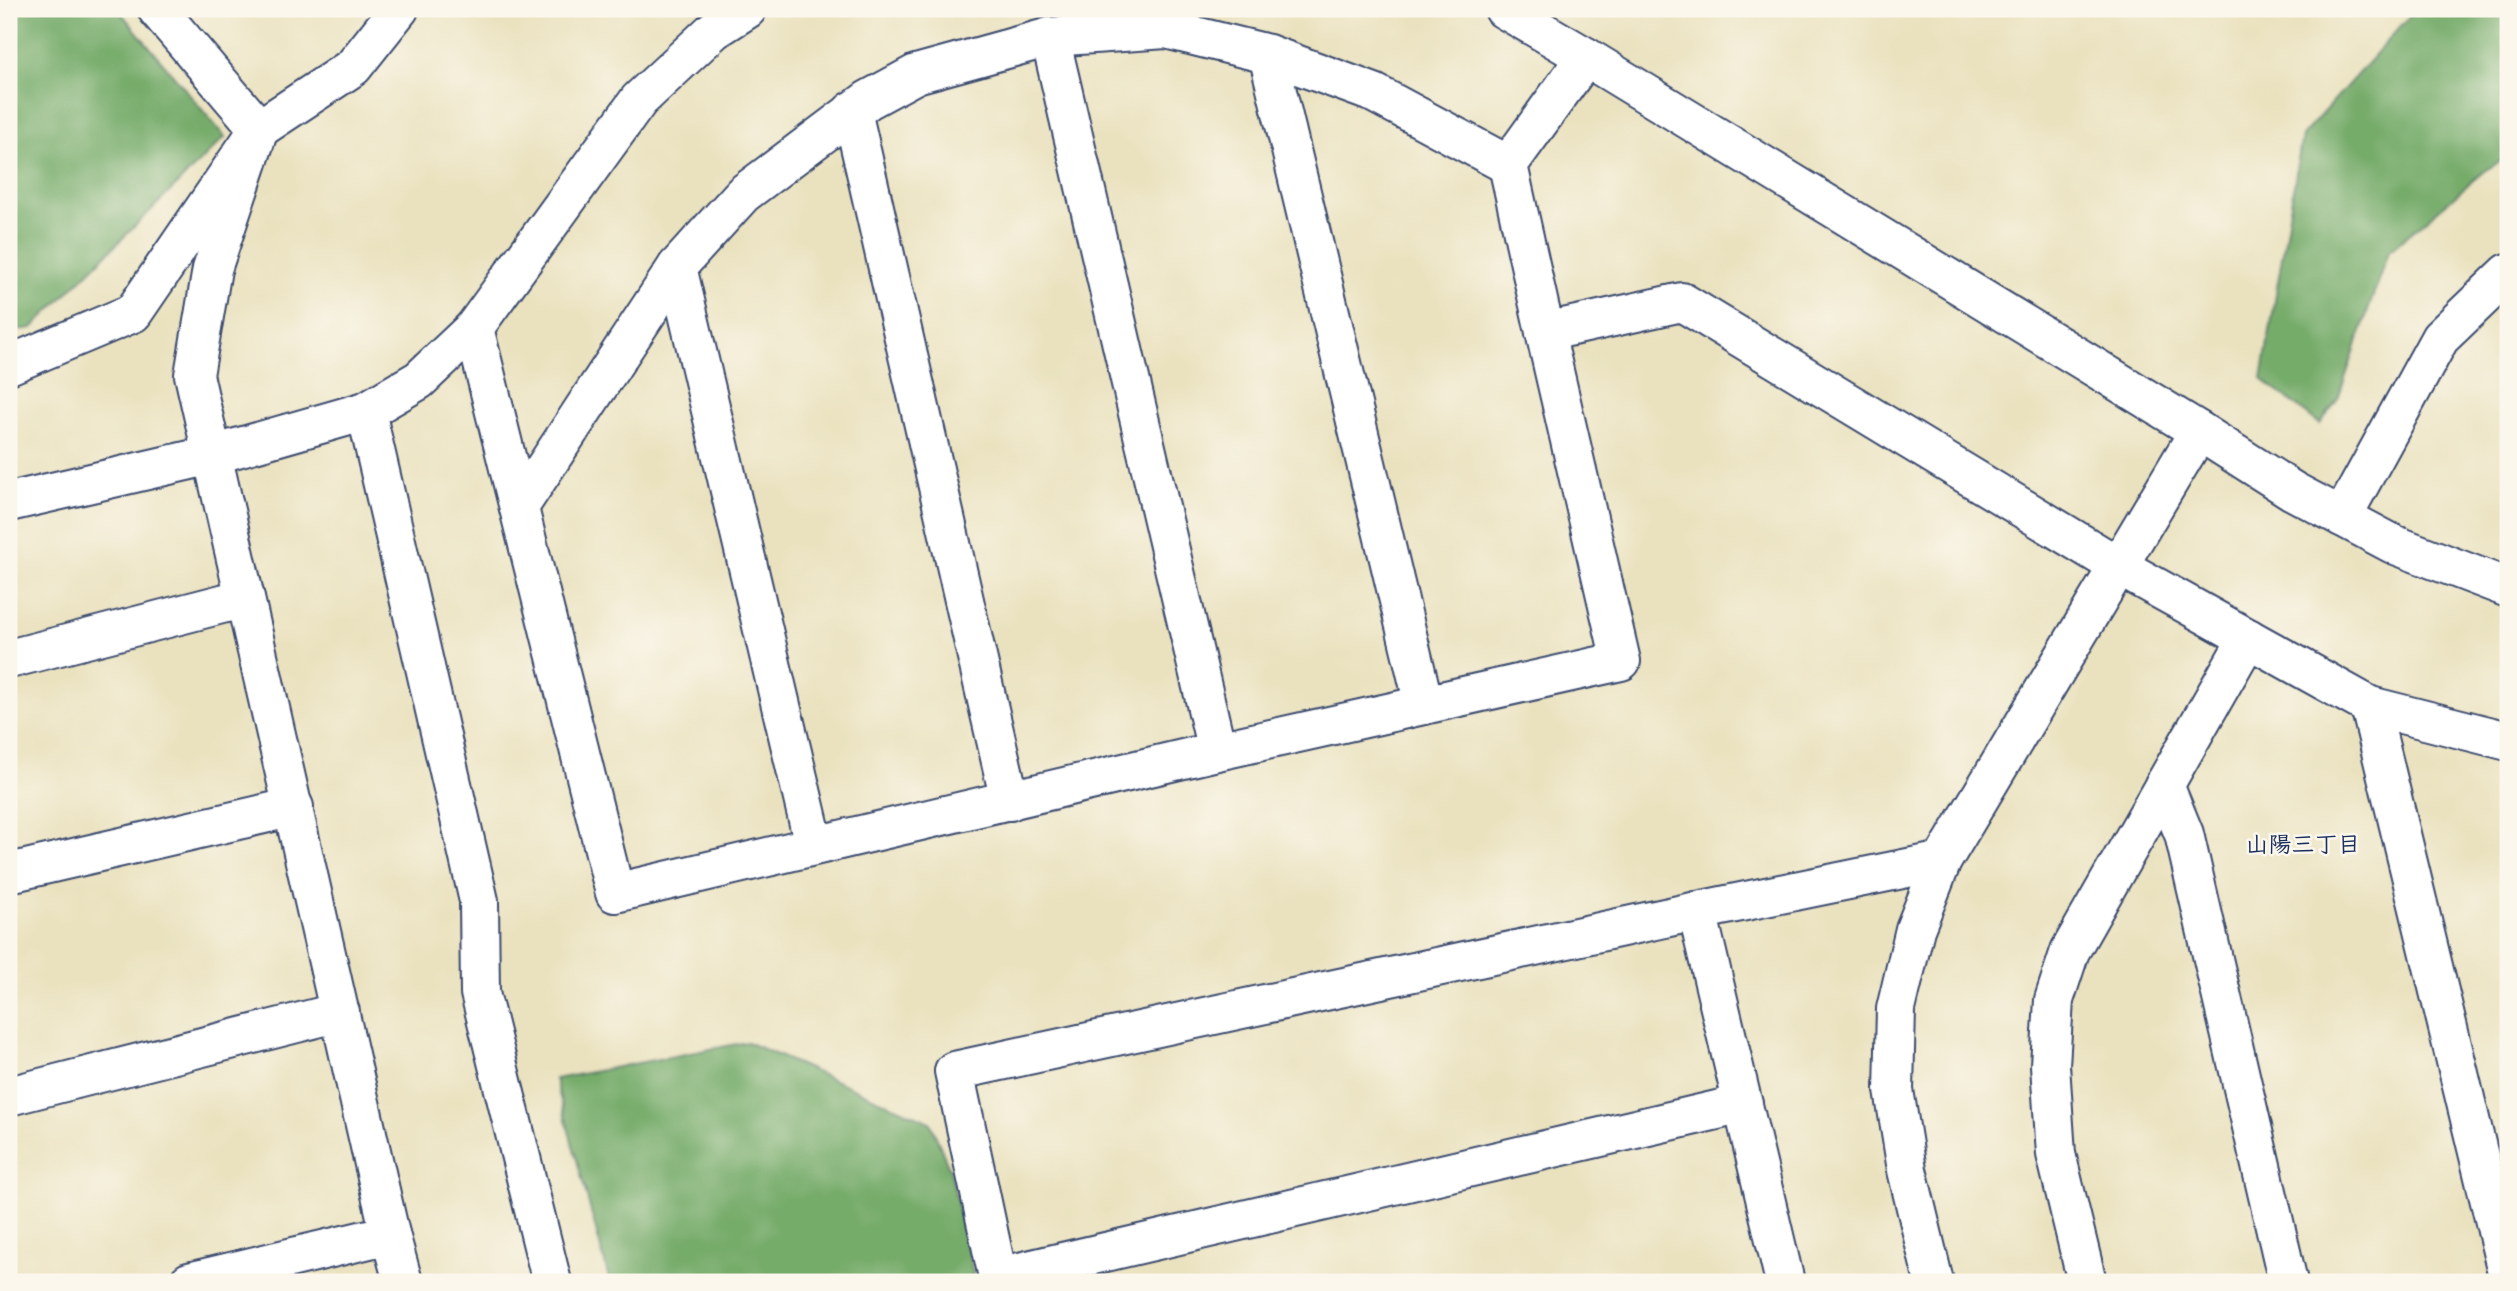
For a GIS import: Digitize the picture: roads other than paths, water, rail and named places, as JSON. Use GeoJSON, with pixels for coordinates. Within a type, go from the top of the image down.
{"type":"FeatureCollection","features":[{"type":"Feature","properties":{"kind":"street"},"geometry":{"type":"LineString","coordinates":[[156,9],[259,129]]}},
{"type":"Feature","properties":{"kind":"street"},"geometry":{"type":"LineString","coordinates":[[9,365],[133,313],[259,129],[353,67],[399,9]]}},
{"type":"Feature","properties":{"kind":"street"},"geometry":{"type":"LineString","coordinates":[[9,502],[212,454],[366,411],[419,380],[474,328],[639,100],[714,30],[747,9]]}},
{"type":"Feature","properties":{"kind":"street"},"geometry":{"type":"LineString","coordinates":[[1504,9],[2199,431],[2293,491],[2393,544],[2508,588]]}},
{"type":"Feature","properties":{"kind":"street"},"geometry":{"type":"LineString","coordinates":[[519,507],[677,267],[743,194],[867,100],[916,74],[1050,37],[1166,29],[1268,54],[1374,93],[1508,165]]}},
{"type":"Feature","properties":{"kind":"street"},"geometry":{"type":"LineString","coordinates":[[1050,37],[1217,751]]}},
{"type":"Feature","properties":{"kind":"street"},"geometry":{"type":"LineString","coordinates":[[1268,54],[1424,705]]}},
{"type":"Feature","properties":{"kind":"street"},"geometry":{"type":"LineString","coordinates":[[474,328],[615,893],[1217,751],[1621,661],[1508,165],[1586,57]]}},
{"type":"Feature","properties":{"kind":"street"},"geometry":{"type":"LineString","coordinates":[[852,111],[1010,801]]}},
{"type":"Feature","properties":{"kind":"street"},"geometry":{"type":"LineString","coordinates":[[259,129],[212,268],[194,375],[403,1282]]}},
{"type":"Feature","properties":{"kind":"street"},"geometry":{"type":"LineString","coordinates":[[677,267],[814,845]]}},
{"type":"Feature","properties":{"kind":"street"},"geometry":{"type":"LineString","coordinates":[[2342,517],[2440,338],[2508,273]]}},
{"type":"Feature","properties":{"kind":"street"},"geometry":{"type":"LineString","coordinates":[[1545,332],[1682,302],[2118,566],[2370,706],[2508,741]]}},
{"type":"Feature","properties":{"kind":"street"},"geometry":{"type":"LineString","coordinates":[[366,411],[479,901],[480,993],[552,1282]]}},
{"type":"Feature","properties":{"kind":"street"},"geometry":{"type":"LineString","coordinates":[[1934,1282],[1907,1170],[1894,1090],[1896,1009],[1915,929],[1942,861],[2199,431]]}},
{"type":"Feature","properties":{"kind":"street"},"geometry":{"type":"LineString","coordinates":[[9,659],[245,598]]}},
{"type":"Feature","properties":{"kind":"street"},"geometry":{"type":"LineString","coordinates":[[2087,1282],[2056,1154],[2050,1065],[2054,1000],[2070,951],[2248,638]]}},
{"type":"Feature","properties":{"kind":"street"},"geometry":{"type":"LineString","coordinates":[[2370,706],[2508,1276]]}},
{"type":"Feature","properties":{"kind":"street"},"geometry":{"type":"LineString","coordinates":[[2164,785],[2184,834],[2288,1282]]}},
{"type":"Feature","properties":{"kind":"street"},"geometry":{"type":"LineString","coordinates":[[9,873],[294,807]]}},
{"type":"Feature","properties":{"kind":"street"},"geometry":{"type":"LineString","coordinates":[[1743,1104],[999,1280],[954,1072],[1696,911],[1942,861]]}},
{"type":"Feature","properties":{"kind":"street"},"geometry":{"type":"LineString","coordinates":[[1696,911],[1786,1282]]}},
{"type":"Feature","properties":{"kind":"street"},"geometry":{"type":"LineString","coordinates":[[9,1096],[340,1012]]}},
{"type":"Feature","properties":{"kind":"street"},"geometry":{"type":"LineString","coordinates":[[189,1282],[390,1234]]}},
{"type":"Feature","properties":{"kind":"district","name":"山陽三丁目"},"geometry":{"type":"Point","coordinates":[2303,844]}}]}
